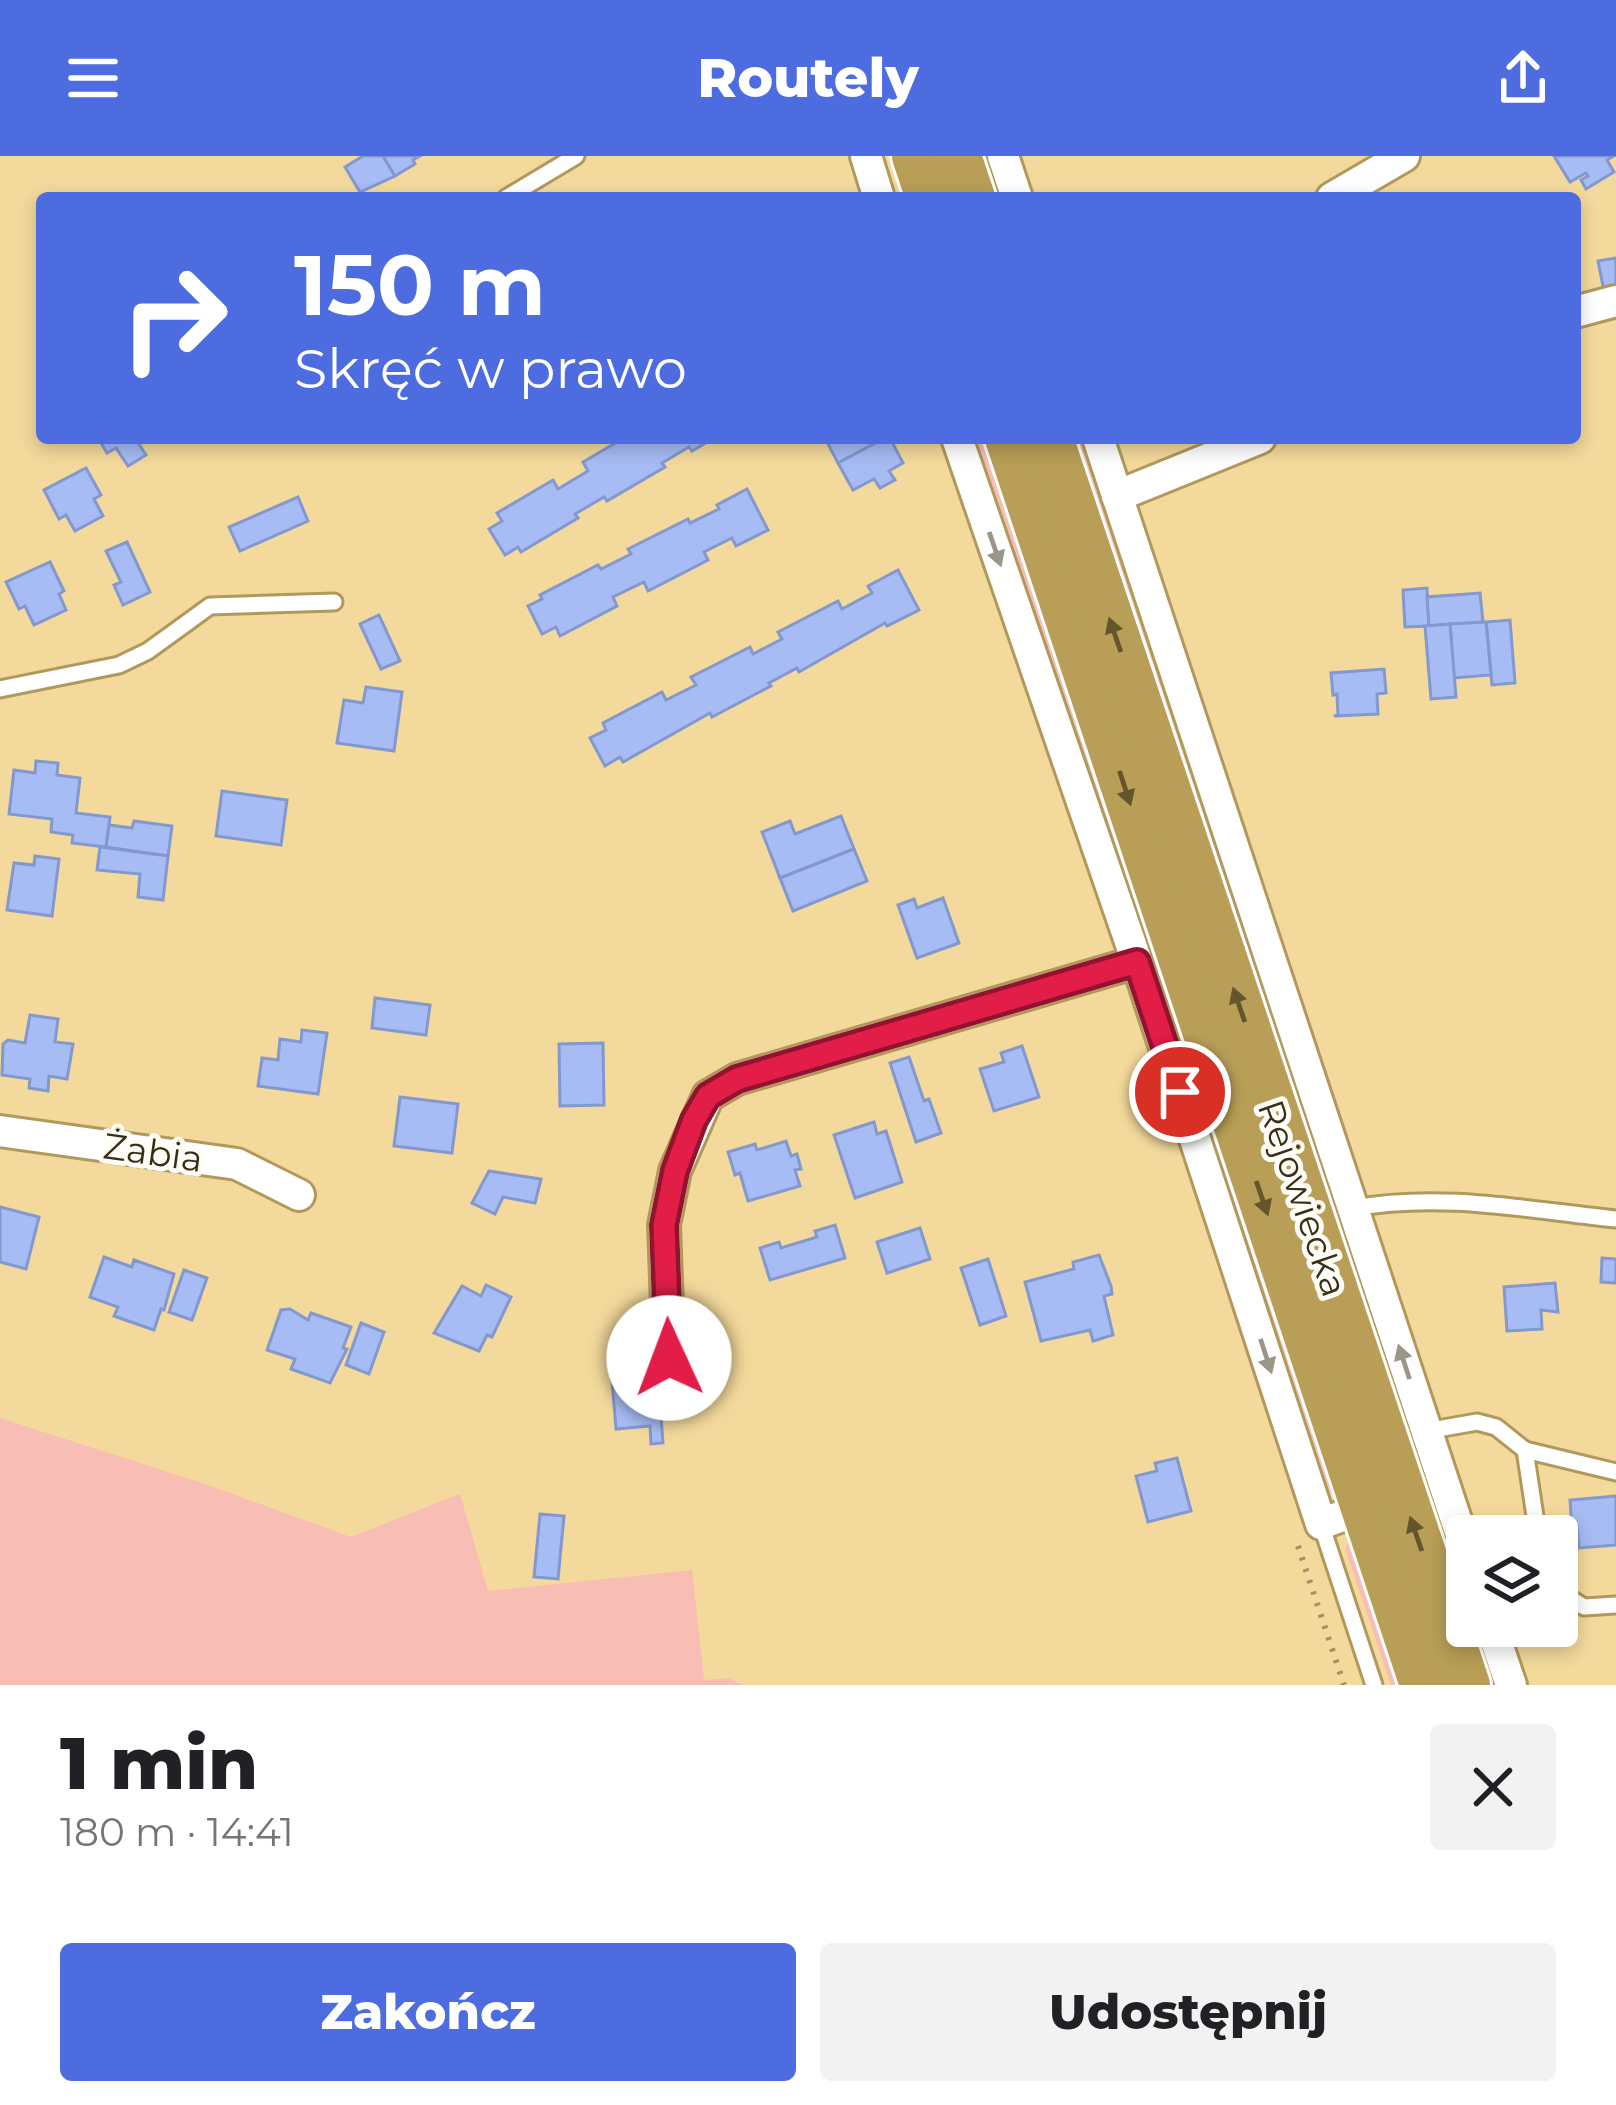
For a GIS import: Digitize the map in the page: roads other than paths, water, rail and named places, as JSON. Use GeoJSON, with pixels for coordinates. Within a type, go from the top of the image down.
{"type":"FeatureCollection","features":[{"type":"Feature","properties":{"kind":"highway"},"geometry":{"type":"LineString","coordinates":[[916,156],[928,192]]}},
{"type":"Feature","properties":{"kind":"highway"},"geometry":{"type":"LineString","coordinates":[[958,156],[969,192]]}},
{"type":"Feature","properties":{"kind":"highway","name":"Rejowiecka"},"geometry":{"type":"LineString","coordinates":[[1011,444],[1344,1516],[1424,1685]]}},
{"type":"Feature","properties":{"kind":"highway","name":"Rejowiecka"},"geometry":{"type":"LineString","coordinates":[[1051,444],[1466,1685]]}},
{"type":"Feature","properties":{"kind":"street"},"geometry":{"type":"LineString","coordinates":[[866,156],[877,192]]}},
{"type":"Feature","properties":{"kind":"street"},"geometry":{"type":"LineString","coordinates":[[1003,156],[1015,192]]}},
{"type":"Feature","properties":{"kind":"street"},"geometry":{"type":"LineString","coordinates":[[1342,192],[1404,156]]}},
{"type":"Feature","properties":{"kind":"street"},"geometry":{"type":"LineString","coordinates":[[1581,310],[1616,301]]}},
{"type":"Feature","properties":{"kind":"street"},"geometry":{"type":"LineString","coordinates":[[959,444],[1137,962],[1344,1516]]}},
{"type":"Feature","properties":{"kind":"street"},"geometry":{"type":"LineString","coordinates":[[1099,444],[1454,1515]]}},
{"type":"Feature","properties":{"kind":"street"},"geometry":{"type":"LineString","coordinates":[[1117,496],[1245,444]]}},
{"type":"Feature","properties":{"kind":"street"},"geometry":{"type":"LineString","coordinates":[[669,1358],[664,1225],[675,1171],[708,1096],[737,1079],[1137,962]]}},
{"type":"Feature","properties":{"kind":"street","name":"Żabia"},"geometry":{"type":"LineString","coordinates":[[0,1131],[236,1164],[299,1195]]}},
{"type":"Feature","properties":{"kind":"street"},"geometry":{"type":"LineString","coordinates":[[1499,1647],[1511,1685]]}},
{"type":"Feature","properties":{"kind":"lane"},"geometry":{"type":"LineString","coordinates":[[516,192],[576,156]]}},
{"type":"Feature","properties":{"kind":"lane"},"geometry":{"type":"LineString","coordinates":[[0,688],[119,665],[148,651],[209,606],[334,602]]}},
{"type":"Feature","properties":{"kind":"lane"},"geometry":{"type":"LineString","coordinates":[[1354,1208],[1438,1199],[1616,1219]]}},
{"type":"Feature","properties":{"kind":"lane"},"geometry":{"type":"LineString","coordinates":[[1426,1431],[1477,1422],[1496,1427],[1525,1450],[1616,1472]]}},
{"type":"Feature","properties":{"kind":"lane"},"geometry":{"type":"LineString","coordinates":[[1525,1450],[1535,1515]]}},
{"type":"Feature","properties":{"kind":"lane"},"geometry":{"type":"LineString","coordinates":[[1344,1516],[1375,1685]]}},
{"type":"Feature","properties":{"kind":"lane"},"geometry":{"type":"LineString","coordinates":[[1578,1603],[1584,1607],[1616,1604]]}}]}
